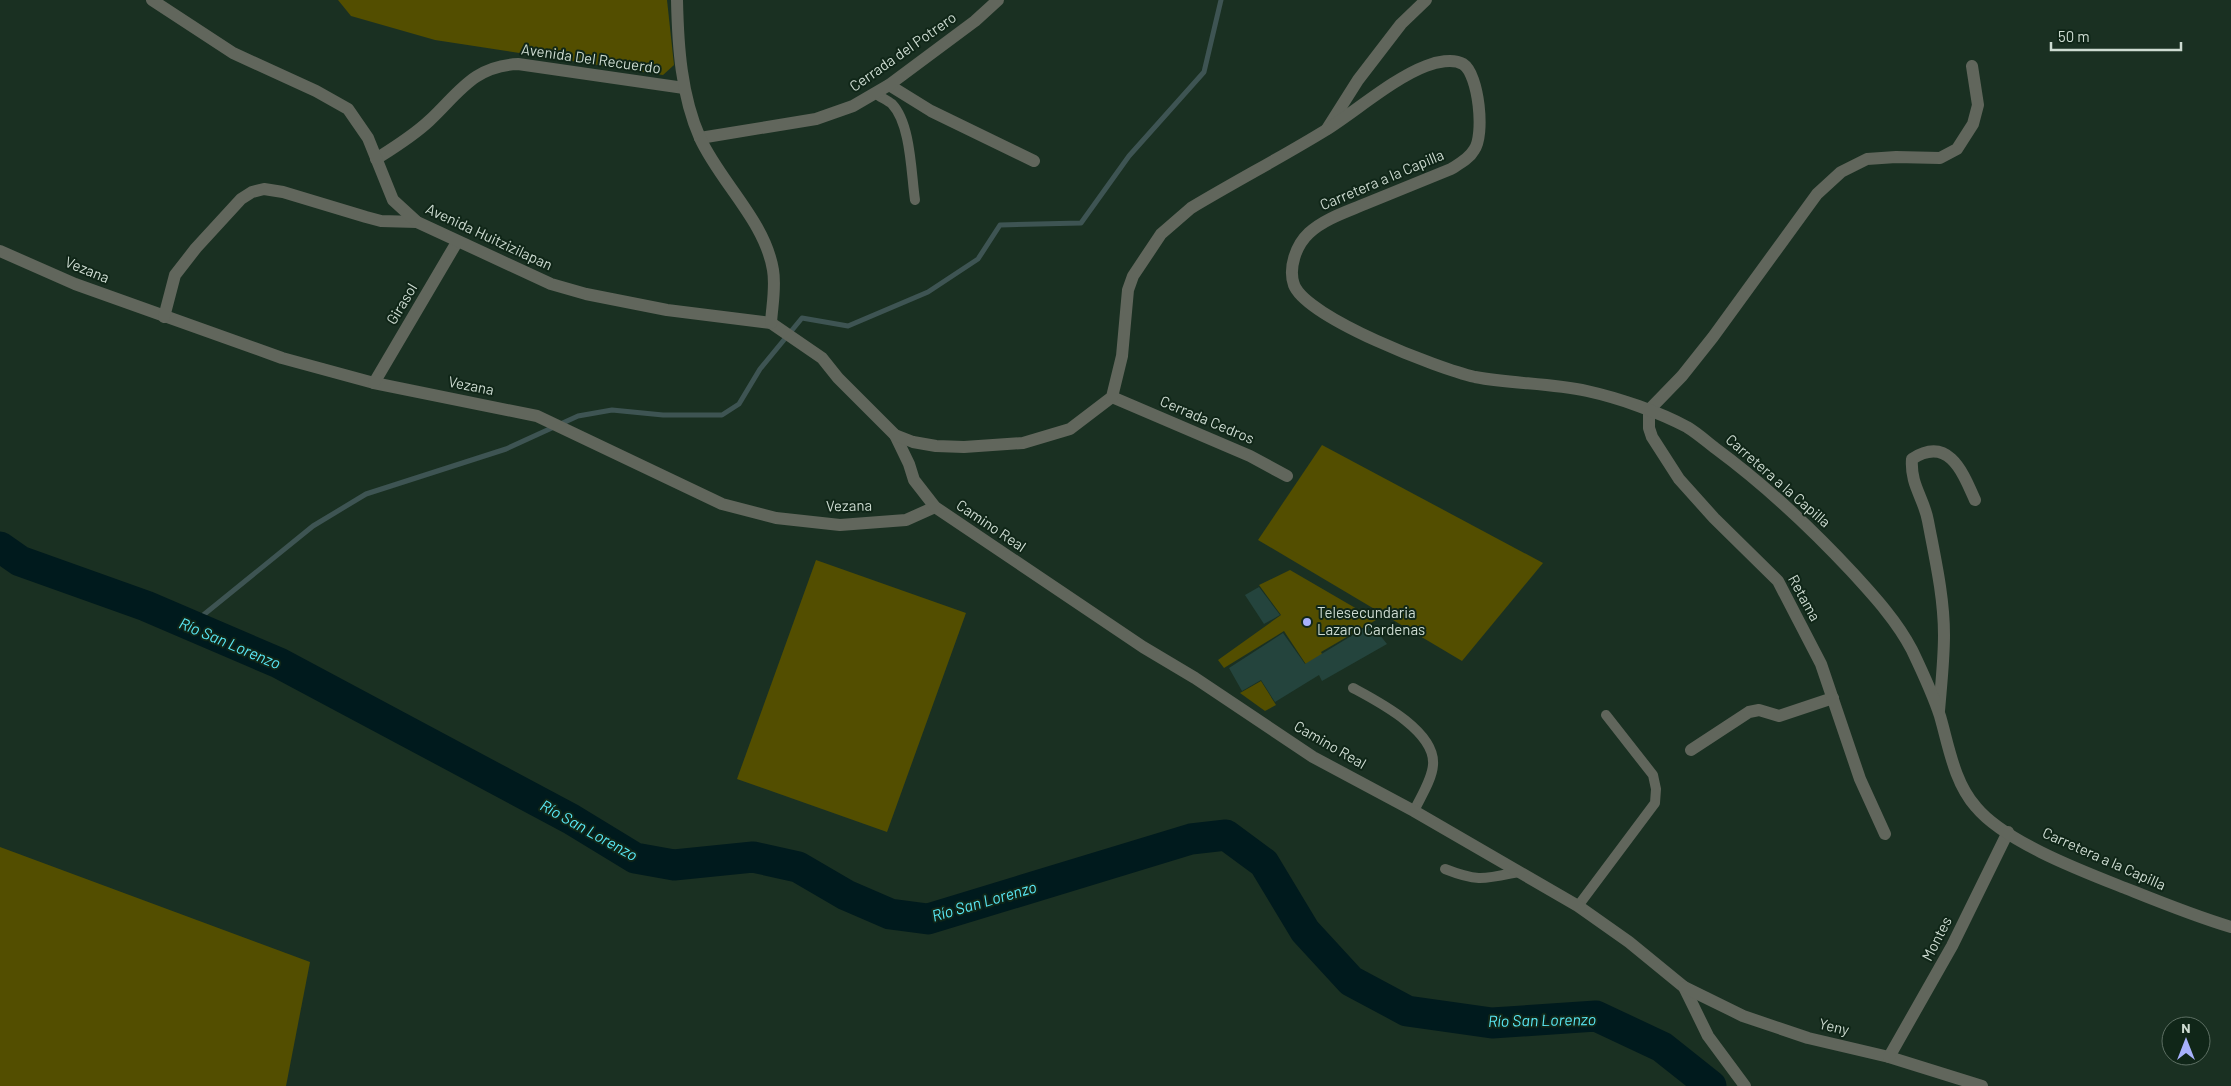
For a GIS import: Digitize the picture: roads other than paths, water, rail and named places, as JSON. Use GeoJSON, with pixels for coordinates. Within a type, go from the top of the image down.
{"type":"FeatureCollection","features":[{"type":"Feature","properties":{"kind":"street","name":"Avenida Huitzizilapan"},"geometry":{"type":"LineString","coordinates":[[152,0],[233,52],[316,91],[348,109],[368,138],[393,200],[417,222],[551,284],[586,294],[667,310],[776,326]]}},
{"type":"Feature","properties":{"kind":"street"},"geometry":{"type":"LineString","coordinates":[[676,0],[684,88],[700,138],[766,246],[773,270],[776,326],[822,358],[838,378],[895,435],[913,442],[936,446],[964,447],[1023,443],[1070,429],[1112,397]]}},
{"type":"Feature","properties":{"kind":"street","name":"Cerrada del Potrero"},"geometry":{"type":"LineString","coordinates":[[700,138],[816,119],[853,106],[890,85],[976,20],[998,0]]}},
{"type":"Feature","properties":{"kind":"street"},"geometry":{"type":"LineString","coordinates":[[1327,129],[1358,80],[1401,24],[1426,0]]}},
{"type":"Feature","properties":{"kind":"street","name":"Carretera a la Capilla"},"geometry":{"type":"LineString","coordinates":[[1112,397],[1122,356],[1128,290],[1142,260],[1161,234],[1191,208],[1327,129],[1425,66],[1454,62],[1463,64],[1470,71],[1474,81],[1480,128],[1475,150],[1465,160],[1451,169],[1343,213],[1321,224],[1307,235],[1295,253],[1292,267],[1293,283],[1300,296],[1317,308],[1378,342],[1457,373],[1479,378],[1588,391],[1649,410],[1688,428],[1747,472],[1820,538],[1881,604],[1912,650],[1939,712],[1952,763],[1965,791],[1976,808],[2008,832],[2069,865],[2202,918],[2231,927]]}},
{"type":"Feature","properties":{"kind":"street","name":"Avenida Del Recuerdo"},"geometry":{"type":"LineString","coordinates":[[376,159],[412,135],[469,80],[481,72],[504,65],[518,64],[684,88]]}},
{"type":"Feature","properties":{"kind":"street"},"geometry":{"type":"LineString","coordinates":[[1649,410],[1682,376],[1713,337],[1817,194],[1841,172],[1867,159],[1896,157],[1940,158],[1957,149],[1973,124],[1978,104],[1972,66]]}},
{"type":"Feature","properties":{"kind":"street"},"geometry":{"type":"LineString","coordinates":[[890,85],[931,111],[1034,161]]}},
{"type":"Feature","properties":{"kind":"street"},"geometry":{"type":"LineString","coordinates":[[164,317],[176,275],[196,248],[241,199],[252,192],[264,189],[283,192],[381,221],[417,222]]}},
{"type":"Feature","properties":{"kind":"street","name":"Girasol"},"geometry":{"type":"LineString","coordinates":[[374,383],[457,242]]}},
{"type":"Feature","properties":{"kind":"street","name":"Vezana"},"geometry":{"type":"LineString","coordinates":[[0,251],[75,284],[282,358],[374,383],[537,416],[707,498],[776,518],[840,525],[858,524],[906,520],[935,507]]}},
{"type":"Feature","properties":{"kind":"street","name":"Cerrada Cedros"},"geometry":{"type":"LineString","coordinates":[[1112,397],[1250,456],[1287,476]]}},
{"type":"Feature","properties":{"kind":"street","name":"Retama"},"geometry":{"type":"LineString","coordinates":[[1649,410],[1649,428],[1652,437],[1679,479],[1714,518],[1778,581],[1821,664],[1860,779],[1885,834]]}},
{"type":"Feature","properties":{"kind":"street","name":"Camino Real"},"geometry":{"type":"LineString","coordinates":[[895,435],[910,464],[914,480],[935,507],[1143,647],[1195,678],[1313,756],[1414,811],[1578,906],[1629,942],[1684,987],[1708,1036],[1745,1086]]}},
{"type":"Feature","properties":{"kind":"street"},"geometry":{"type":"LineString","coordinates":[[1939,712],[1944,635],[1942,603],[1928,518],[1913,479],[1912,459],[1926,452],[1946,455],[1960,466],[1974,500]]}},
{"type":"Feature","properties":{"kind":"street"},"geometry":{"type":"LineString","coordinates":[[1691,750],[1749,712],[1759,710],[1779,716],[1833,698]]}},
{"type":"Feature","properties":{"kind":"street","name":"Montes"},"geometry":{"type":"LineString","coordinates":[[1888,1057],[1952,946],[2008,832]]}},
{"type":"Feature","properties":{"kind":"street","name":"Yeny"},"geometry":{"type":"LineString","coordinates":[[1684,987],[1743,1016],[1808,1038],[1888,1057],[1982,1086]]}},
{"type":"Feature","properties":{"kind":"lane"},"geometry":{"type":"LineString","coordinates":[[875,93],[892,104],[902,121],[908,142],[915,200]]}},
{"type":"Feature","properties":{"kind":"lane"},"geometry":{"type":"LineString","coordinates":[[1353,688],[1395,711],[1411,725],[1432,753],[1433,765],[1414,811]]}},
{"type":"Feature","properties":{"kind":"lane"},"geometry":{"type":"LineString","coordinates":[[1578,906],[1655,803],[1656,789],[1653,775],[1606,715]]}},
{"type":"Feature","properties":{"kind":"lane"},"geometry":{"type":"LineString","coordinates":[[1445,869],[1468,879],[1483,879],[1518,872]]}},
{"type":"Feature","properties":{"kind":"waterway"},"geometry":{"type":"LineString","coordinates":[[191,625],[313,526],[366,494],[506,449],[578,416],[612,410],[663,415],[722,415],[739,404],[760,369],[802,318],[848,326],[928,292],[978,259],[1000,225],[1081,223],[1129,156],[1204,72],[1221,0]]}},
{"type":"Feature","properties":{"kind":"waterway","name":"Río San Lorenzo"},"geometry":{"type":"LineString","coordinates":[[0,547],[20,561],[146,606],[279,663],[571,819],[635,858],[674,865],[753,857],[798,867],[846,895],[890,914],[928,919],[1191,839],[1226,835],[1264,863],[1305,931],[1351,981],[1407,1011],[1492,1023],[1596,1016],[1662,1047],[1711,1086]]}},
{"type":"Feature","properties":{"kind":"place","name":"Telesecundaria Lazaro Cardenas"},"geometry":{"type":"Point","coordinates":[1307,622]}}]}
